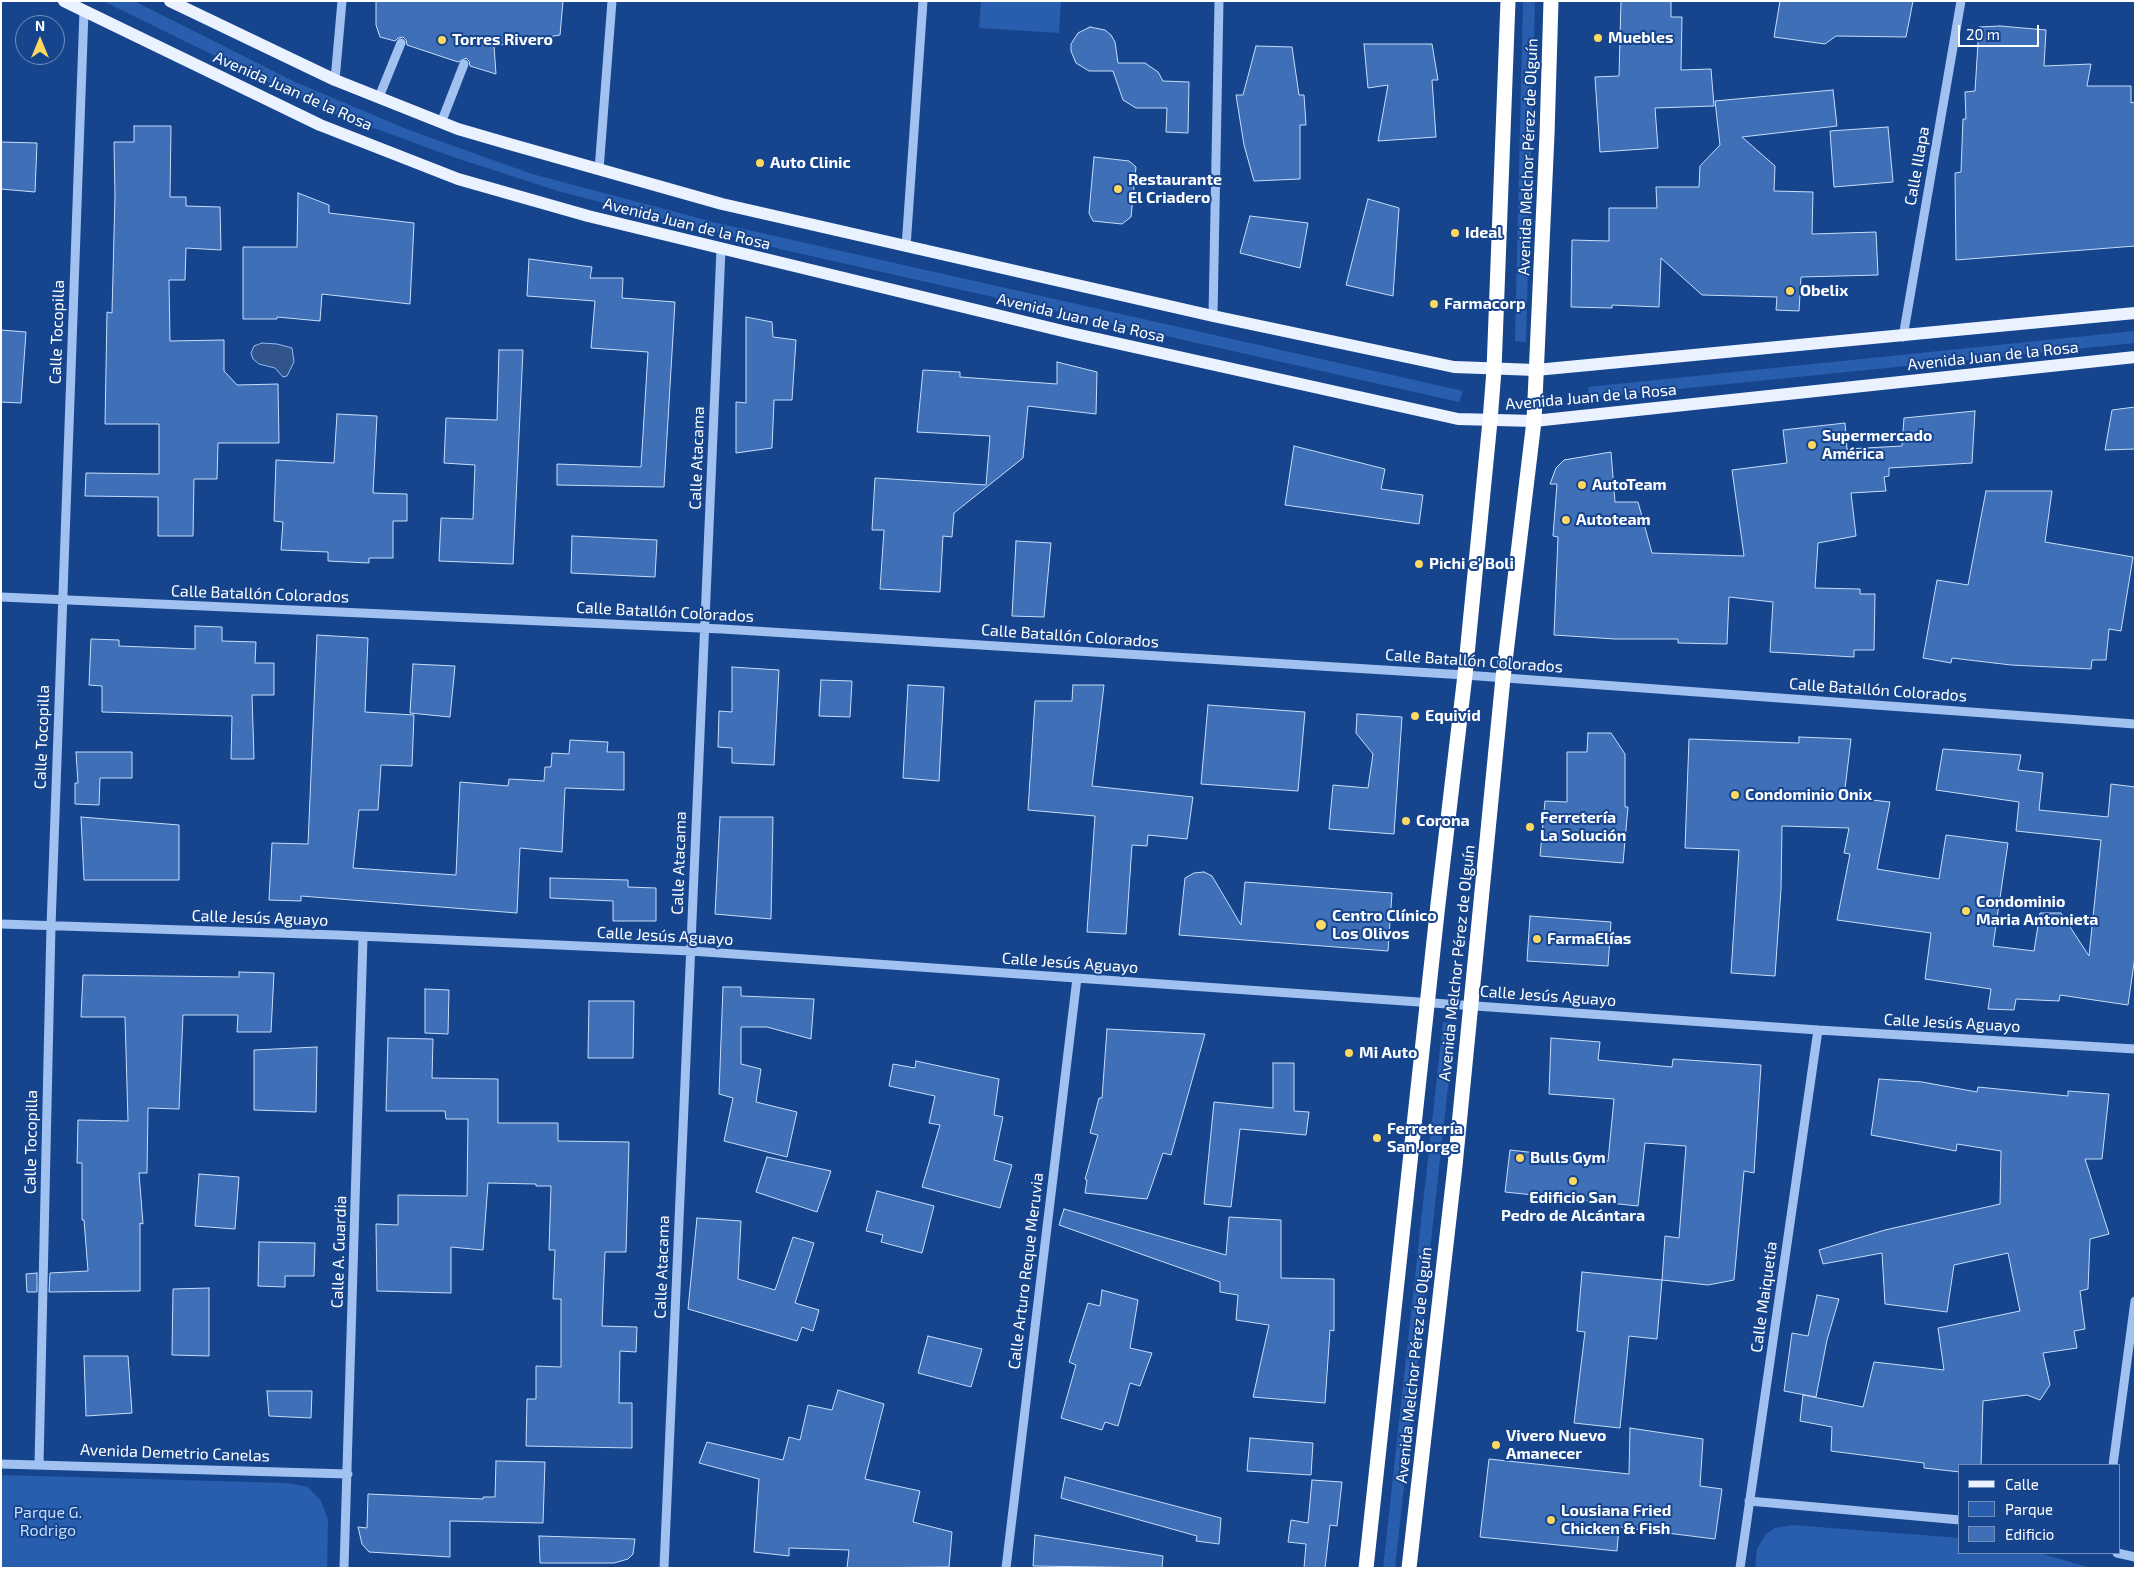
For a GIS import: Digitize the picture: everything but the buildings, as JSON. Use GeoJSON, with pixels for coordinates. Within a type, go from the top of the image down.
{"type":"FeatureCollection","features":[{"type":"Feature","properties":{"kind":"highway","name":"Avenida Melchor Pérez de Olguín"},"geometry":{"type":"LineString","coordinates":[[1366,1568],[1438,904],[1465,675],[1490,421],[1494,370],[1508,1]]}},
{"type":"Feature","properties":{"kind":"highway","name":"Avenida Melchor Pérez de Olguín"},"geometry":{"type":"LineString","coordinates":[[1409,1568],[1471,1006],[1503,678],[1534,421],[1551,1]]}},
{"type":"Feature","properties":{"kind":"main road","name":"Avenida Juan de la Rosa"},"geometry":{"type":"LineString","coordinates":[[64,1],[320,125],[458,179],[588,216],[721,249],[1071,333],[1458,419],[1534,421],[2135,357]]}},
{"type":"Feature","properties":{"kind":"main road","name":"Avenida Juan de la Rosa"},"geometry":{"type":"LineString","coordinates":[[170,1],[336,80],[441,123],[599,170],[722,204],[906,247],[1213,316],[1454,367],[1494,370],[1536,370],[2135,313]]}},
{"type":"Feature","properties":{"kind":"street"},"geometry":{"type":"LineString","coordinates":[[336,80],[342,1]]}},
{"type":"Feature","properties":{"kind":"street"},"geometry":{"type":"LineString","coordinates":[[599,170],[612,1]]}},
{"type":"Feature","properties":{"kind":"street"},"geometry":{"type":"LineString","coordinates":[[906,247],[923,1]]}},
{"type":"Feature","properties":{"kind":"street"},"geometry":{"type":"LineString","coordinates":[[1213,316],[1219,1]]}},
{"type":"Feature","properties":{"kind":"street","name":"Calle Illapa"},"geometry":{"type":"LineString","coordinates":[[1903,336],[1961,1]]}},
{"type":"Feature","properties":{"kind":"street","name":"Calle Tocopilla"},"geometry":{"type":"LineString","coordinates":[[39,1465],[50,926],[84,11]]}},
{"type":"Feature","properties":{"kind":"street"},"geometry":{"type":"LineString","coordinates":[[379,97],[401,43]]}},
{"type":"Feature","properties":{"kind":"street"},"geometry":{"type":"LineString","coordinates":[[441,123],[464,64]]}},
{"type":"Feature","properties":{"kind":"street","name":"Calle Atacama"},"geometry":{"type":"LineString","coordinates":[[664,1568],[721,249]]}},
{"type":"Feature","properties":{"kind":"street","name":"Calle Batallón Colorados"},"geometry":{"type":"LineString","coordinates":[[1,597],[704,628],[1465,675],[2135,724]]}},
{"type":"Feature","properties":{"kind":"street","name":"Calle Jesús Aguayo"},"geometry":{"type":"LineString","coordinates":[[1,924],[691,951],[1818,1030],[2135,1049]]}},
{"type":"Feature","properties":{"kind":"street","name":"Calle A. Guardia"},"geometry":{"type":"LineString","coordinates":[[344,1568],[363,937]]}},
{"type":"Feature","properties":{"kind":"street","name":"Calle Arturo Reque Meruvia"},"geometry":{"type":"LineString","coordinates":[[1006,1568],[1077,978]]}},
{"type":"Feature","properties":{"kind":"street","name":"Calle Maiquetía"},"geometry":{"type":"LineString","coordinates":[[1740,1568],[1818,1030]]}},
{"type":"Feature","properties":{"kind":"street"},"geometry":{"type":"LineString","coordinates":[[2113,1464],[2135,1301]]}},
{"type":"Feature","properties":{"kind":"street","name":"Avenida Demetrio Canelas"},"geometry":{"type":"LineString","coordinates":[[1,1464],[348,1474]]}},
{"type":"Feature","properties":{"kind":"street"},"geometry":{"type":"LineString","coordinates":[[1750,1501],[1958,1520]]}},
{"type":"Feature","properties":{"kind":"street"},"geometry":{"type":"LineString","coordinates":[[2121,1554],[2135,1557]]}},
{"type":"Feature","properties":{"kind":"green space"},"geometry":{"type":"Polygon","coordinates":[[[103,1],[134,1],[295,82],[409,130],[532,174],[717,223],[1463,391],[1459,402],[780,249],[558,191],[456,158],[327,111],[103,1]]]}},
{"type":"Feature","properties":{"kind":"green space"},"geometry":{"type":"Polygon","coordinates":[[[981,1],[1061,1],[1059,33],[979,28],[981,1]]]}},
{"type":"Feature","properties":{"kind":"green space"},"geometry":{"type":"Polygon","coordinates":[[[1523,1],[1535,1],[1526,342],[1515,341],[1523,1]]]}},
{"type":"Feature","properties":{"kind":"green space"},"geometry":{"type":"Polygon","coordinates":[[[2135,331],[2135,343],[1589,398],[1588,387],[2135,331]]]}},
{"type":"Feature","properties":{"kind":"green space"},"geometry":{"type":"Polygon","coordinates":[[[1443,1022],[1455,1023],[1395,1568],[1383,1568],[1443,1022]]]}},
{"type":"Feature","properties":{"kind":"green space","name":"Parque G. Rodrigo"},"geometry":{"type":"Polygon","coordinates":[[[1,1475],[288,1483],[308,1487],[321,1501],[328,1520],[327,1568],[1,1568],[1,1475]]]}},
{"type":"Feature","properties":{"kind":"green space"},"geometry":{"type":"Polygon","coordinates":[[[1792,1525],[1958,1538],[1958,1554],[2042,1554],[2091,1568],[1755,1568],[1757,1549],[1766,1534],[1775,1528],[1792,1525]]]}},
{"type":"Feature","properties":{"kind":"shaded area"},"geometry":{"type":"Polygon","coordinates":[[[262,343],[292,348],[294,362],[287,376],[283,377],[275,368],[259,364],[253,359],[251,353],[254,346],[262,343]]]}},
{"type":"Feature","properties":{"kind":"place","name":"Muebles"},"geometry":{"type":"Point","coordinates":[1598,38]}},
{"type":"Feature","properties":{"kind":"place","name":"Torres Rivero"},"geometry":{"type":"Point","coordinates":[442,40]}},
{"type":"Feature","properties":{"kind":"place","name":"Auto Clinic"},"geometry":{"type":"Point","coordinates":[760,163]}},
{"type":"Feature","properties":{"kind":"place","name":"Restaurante El Criadero"},"geometry":{"type":"Point","coordinates":[1118,189]}},
{"type":"Feature","properties":{"kind":"place","name":"Ideal"},"geometry":{"type":"Point","coordinates":[1455,233]}},
{"type":"Feature","properties":{"kind":"place","name":"Obelix"},"geometry":{"type":"Point","coordinates":[1790,291]}},
{"type":"Feature","properties":{"kind":"place","name":"Farmacorp"},"geometry":{"type":"Point","coordinates":[1434,304]}},
{"type":"Feature","properties":{"kind":"place","name":"Supermercado América"},"geometry":{"type":"Point","coordinates":[1812,445]}},
{"type":"Feature","properties":{"kind":"place","name":"AutoTeam"},"geometry":{"type":"Point","coordinates":[1582,485]}},
{"type":"Feature","properties":{"kind":"place","name":"Autoteam"},"geometry":{"type":"Point","coordinates":[1566,520]}},
{"type":"Feature","properties":{"kind":"place","name":"Pichi e' Boli"},"geometry":{"type":"Point","coordinates":[1419,564]}},
{"type":"Feature","properties":{"kind":"place","name":"Equivid"},"geometry":{"type":"Point","coordinates":[1415,716]}},
{"type":"Feature","properties":{"kind":"place","name":"Condominio Onix"},"geometry":{"type":"Point","coordinates":[1735,795]}},
{"type":"Feature","properties":{"kind":"place","name":"Corona"},"geometry":{"type":"Point","coordinates":[1406,821]}},
{"type":"Feature","properties":{"kind":"place","name":"Ferretería La Solución"},"geometry":{"type":"Point","coordinates":[1530,827]}},
{"type":"Feature","properties":{"kind":"place","name":"Condominio Maria Antonieta"},"geometry":{"type":"Point","coordinates":[1966,911]}},
{"type":"Feature","properties":{"kind":"place","name":"Centro Clínico Los Olivos"},"geometry":{"type":"Point","coordinates":[1321,925]}},
{"type":"Feature","properties":{"kind":"place","name":"FarmaElías"},"geometry":{"type":"Point","coordinates":[1537,939]}},
{"type":"Feature","properties":{"kind":"place","name":"Mi Auto"},"geometry":{"type":"Point","coordinates":[1349,1053]}},
{"type":"Feature","properties":{"kind":"place","name":"Ferretería San Jorge"},"geometry":{"type":"Point","coordinates":[1377,1138]}},
{"type":"Feature","properties":{"kind":"place","name":"Bulls Gym"},"geometry":{"type":"Point","coordinates":[1520,1158]}},
{"type":"Feature","properties":{"kind":"place","name":"Edificio San Pedro de Alcántara"},"geometry":{"type":"Point","coordinates":[1573,1181]}},
{"type":"Feature","properties":{"kind":"place","name":"Vivero Nuevo Amanecer"},"geometry":{"type":"Point","coordinates":[1496,1445]}},
{"type":"Feature","properties":{"kind":"place","name":"Lousiana Fried Chicken & Fish"},"geometry":{"type":"Point","coordinates":[1551,1520]}}]}
